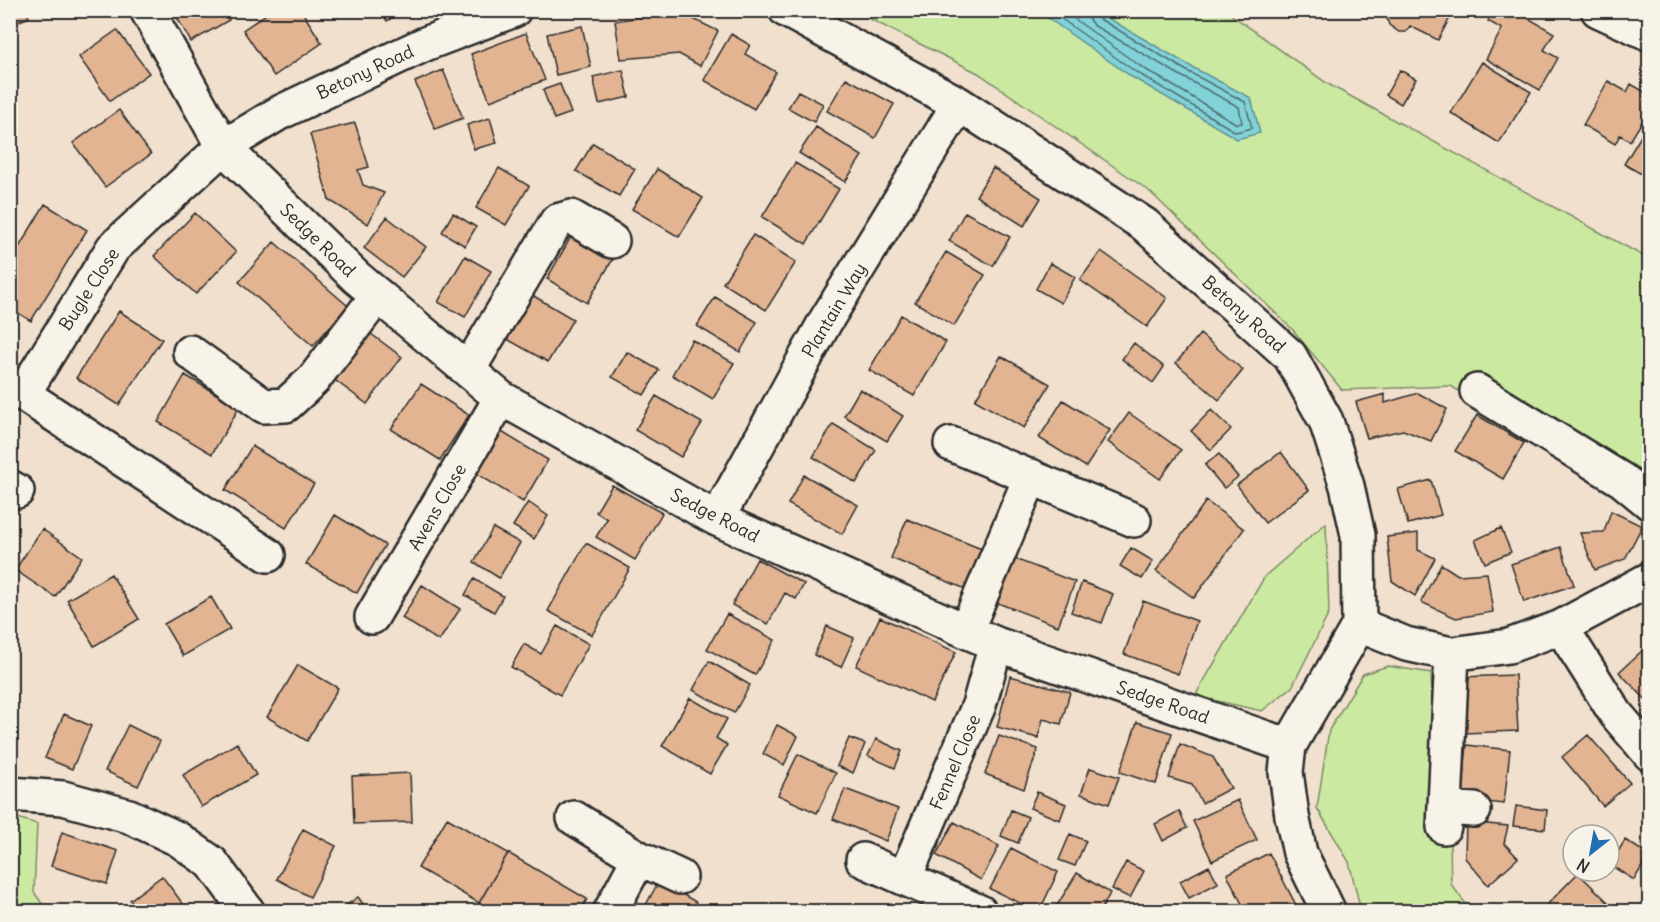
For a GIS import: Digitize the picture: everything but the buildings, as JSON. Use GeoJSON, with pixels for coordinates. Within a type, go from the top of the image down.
{"type":"FeatureCollection","features":[{"type":"Feature","properties":{"kind":"street","name":"Sedge Road"},"geometry":{"type":"LineString","coordinates":[[147,10],[222,147],[356,277],[501,398],[717,519],[966,631],[996,644],[1289,746]]}},
{"type":"Feature","properties":{"kind":"street","name":"Betony Road"},"geometry":{"type":"LineString","coordinates":[[222,147],[279,112],[415,49],[514,10]]}},
{"type":"Feature","properties":{"kind":"street","name":"Betony Road"},"geometry":{"type":"LineString","coordinates":[[786,10],[958,104],[1145,225],[1290,356],[1326,421],[1347,486],[1358,535],[1359,625]]}},
{"type":"Feature","properties":{"kind":"street"},"geometry":{"type":"LineString","coordinates":[[1598,10],[1650,34]]}},
{"type":"Feature","properties":{"kind":"street","name":"Plantain Way"},"geometry":{"type":"LineString","coordinates":[[717,519],[825,321],[958,104]]}},
{"type":"Feature","properties":{"kind":"street","name":"Bugle Close"},"geometry":{"type":"LineString","coordinates":[[222,147],[113,248],[16,391],[268,555]]}},
{"type":"Feature","properties":{"kind":"street"},"geometry":{"type":"LineString","coordinates":[[468,370],[557,221],[571,217],[612,241]]}},
{"type":"Feature","properties":{"kind":"street"},"geometry":{"type":"LineString","coordinates":[[190,352],[264,405],[286,405],[313,380],[378,295]]}},
{"type":"Feature","properties":{"kind":"street"},"geometry":{"type":"LineString","coordinates":[[1477,391],[1622,480],[1650,502]]}},
{"type":"Feature","properties":{"kind":"street","name":"Avens Close"},"geometry":{"type":"LineString","coordinates":[[372,617],[501,398]]}},
{"type":"Feature","properties":{"kind":"street"},"geometry":{"type":"LineString","coordinates":[[951,444],[1134,520]]}},
{"type":"Feature","properties":{"kind":"street"},"geometry":{"type":"LineString","coordinates":[[966,631],[1031,476]]}},
{"type":"Feature","properties":{"kind":"street"},"geometry":{"type":"LineString","coordinates":[[1329,912],[1300,853],[1286,772],[1289,746],[1359,625],[1406,645],[1452,654],[1509,646],[1561,627],[1650,579]]}},
{"type":"Feature","properties":{"kind":"street"},"geometry":{"type":"LineString","coordinates":[[1561,627],[1616,714],[1650,754]]}},
{"type":"Feature","properties":{"kind":"street","name":"Fennel Close"},"geometry":{"type":"LineString","coordinates":[[905,877],[979,705],[996,644]]}},
{"type":"Feature","properties":{"kind":"street"},"geometry":{"type":"LineString","coordinates":[[1452,654],[1454,815]]}},
{"type":"Feature","properties":{"kind":"street"},"geometry":{"type":"LineString","coordinates":[[10,794],[63,798],[129,816],[178,838],[212,863],[248,912]]}},
{"type":"Feature","properties":{"kind":"street"},"geometry":{"type":"LineString","coordinates":[[574,818],[639,858],[680,877]]}},
{"type":"Feature","properties":{"kind":"street"},"geometry":{"type":"LineString","coordinates":[[610,912],[639,858]]}},
{"type":"Feature","properties":{"kind":"street"},"geometry":{"type":"LineString","coordinates":[[863,860],[980,912]]}},
{"type":"Feature","properties":{"kind":"green space"},"geometry":{"type":"Polygon","coordinates":[[[854,11],[1226,11],[1328,84],[1649,259],[1649,515],[1451,386],[1342,390],[1293,330],[1148,190],[978,73],[854,11]]]}},
{"type":"Feature","properties":{"kind":"green space"},"geometry":{"type":"Polygon","coordinates":[[[1326,523],[1329,613],[1292,687],[1262,711],[1195,696],[1265,576],[1326,523]]]}},
{"type":"Feature","properties":{"kind":"green space"},"geometry":{"type":"Polygon","coordinates":[[[1388,666],[1431,673],[1437,829],[1450,844],[1451,884],[1471,911],[1361,911],[1349,862],[1317,808],[1329,730],[1363,674],[1388,666]]]}},
{"type":"Feature","properties":{"kind":"green space"},"geometry":{"type":"Polygon","coordinates":[[[11,816],[37,824],[34,892],[47,911],[11,911],[11,816]]]}},
{"type":"Feature","properties":{"kind":"water"},"geometry":{"type":"Polygon","coordinates":[[[1038,11],[1096,11],[1190,66],[1251,98],[1260,133],[1237,139],[1132,77],[1038,11]]]}}]}
